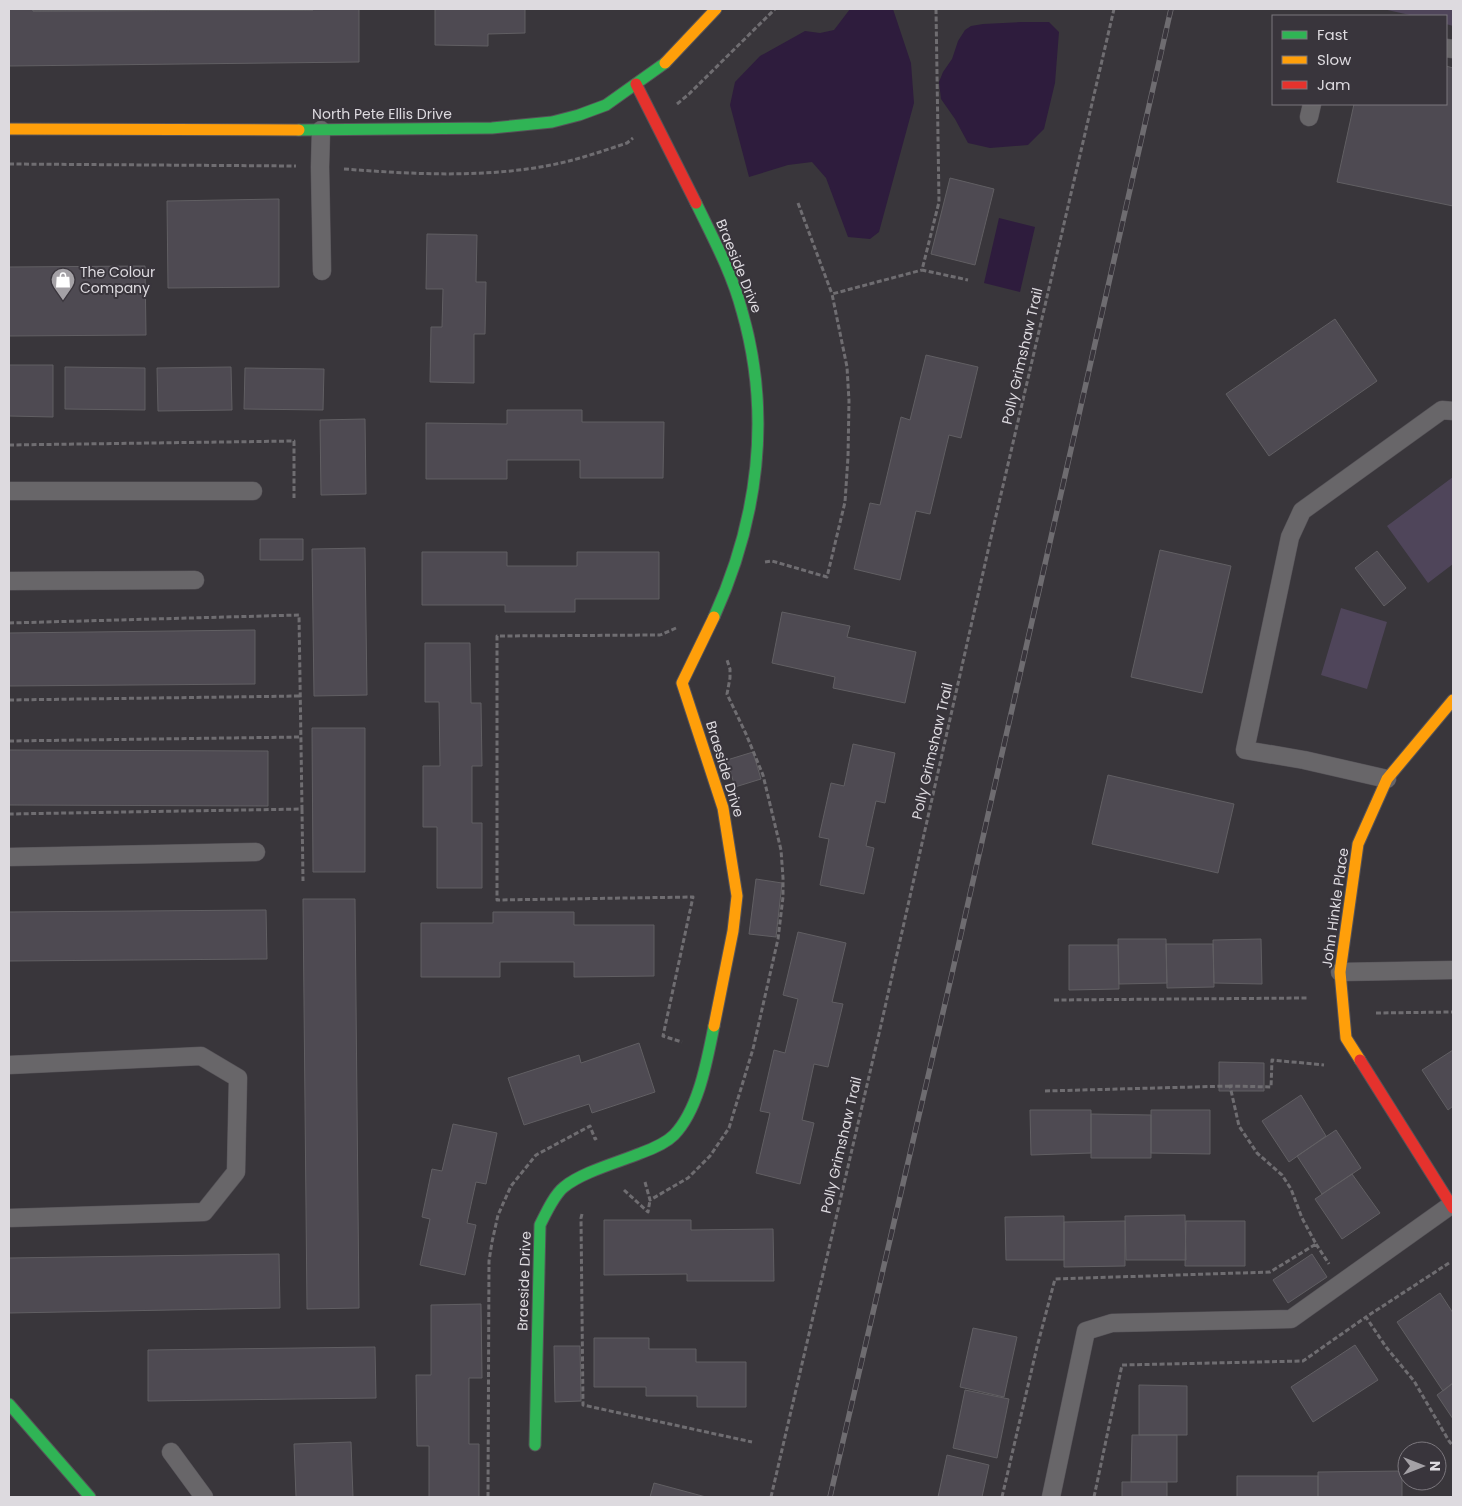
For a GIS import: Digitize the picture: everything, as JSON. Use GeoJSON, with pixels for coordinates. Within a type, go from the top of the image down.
{"type":"FeatureCollection","features":[{"type":"Feature","properties":{"kind":"street","name":"North Pete Ellis Drive"},"geometry":{"type":"LineString","coordinates":[[9,129],[321,130],[492,128],[552,122],[606,105],[667,62],[716,9]]}},
{"type":"Feature","properties":{"kind":"street","name":"Braeside Drive"},"geometry":{"type":"LineString","coordinates":[[535,1445],[540,1225],[551,1205],[564,1188],[584,1175],[659,1146],[673,1136],[684,1122],[695,1098],[707,1060],[733,931],[737,896],[723,808],[682,683],[720,606],[736,561],[750,511],[758,462],[759,409],[754,357],[741,306],[717,248],[636,84]]}},
{"type":"Feature","properties":{"kind":"street","name":"John Hinkle Place"},"geometry":{"type":"LineString","coordinates":[[1452,702],[1388,779],[1358,844],[1340,972],[1346,1038],[1452,1206]]}},
{"type":"Feature","properties":{"kind":"street"},"geometry":{"type":"LineString","coordinates":[[9,1404],[90,1497]]}},
{"type":"Feature","properties":{"kind":"lane"},"geometry":{"type":"LineString","coordinates":[[321,130],[322,271]]}},
{"type":"Feature","properties":{"kind":"lane"},"geometry":{"type":"LineString","coordinates":[[1388,779],[1304,760],[1245,750],[1290,537],[1302,511],[1442,410],[1453,411]]}},
{"type":"Feature","properties":{"kind":"lane"},"geometry":{"type":"LineString","coordinates":[[9,491],[252,491]]}},
{"type":"Feature","properties":{"kind":"lane"},"geometry":{"type":"LineString","coordinates":[[9,581],[195,580]]}},
{"type":"Feature","properties":{"kind":"lane"},"geometry":{"type":"LineString","coordinates":[[9,857],[256,852]]}},
{"type":"Feature","properties":{"kind":"lane"},"geometry":{"type":"LineString","coordinates":[[1340,972],[1453,970]]}},
{"type":"Feature","properties":{"kind":"lane"},"geometry":{"type":"LineString","coordinates":[[9,1065],[201,1056],[238,1078],[236,1172],[204,1212],[9,1218]]}},
{"type":"Feature","properties":{"kind":"lane"},"geometry":{"type":"LineString","coordinates":[[1050,1497],[1086,1331],[1112,1323],[1291,1319],[1452,1206]]}},
{"type":"Feature","properties":{"kind":"lane"},"geometry":{"type":"LineString","coordinates":[[171,1452],[204,1497]]}},
{"type":"Feature","properties":{"kind":"path"},"geometry":{"type":"LineString","coordinates":[[936,9],[939,202],[922,270],[968,280]]}},
{"type":"Feature","properties":{"kind":"path","name":"Polly Grimshaw Trail"},"geometry":{"type":"LineString","coordinates":[[771,1497],[1114,9]]}},
{"type":"Feature","properties":{"kind":"path"},"geometry":{"type":"LineString","coordinates":[[633,138],[638,146]]}},
{"type":"Feature","properties":{"kind":"path"},"geometry":{"type":"LineString","coordinates":[[798,203],[832,294]]}},
{"type":"Feature","properties":{"kind":"path"},"geometry":{"type":"LineString","coordinates":[[9,445],[294,441],[294,498]]}},
{"type":"Feature","properties":{"kind":"path"},"geometry":{"type":"LineString","coordinates":[[9,623],[299,615],[303,881]]}},
{"type":"Feature","properties":{"kind":"path"},"geometry":{"type":"LineString","coordinates":[[679,626],[660,635],[497,636],[497,900],[693,898],[663,1036],[688,1044]]}},
{"type":"Feature","properties":{"kind":"path"},"geometry":{"type":"LineString","coordinates":[[9,700],[300,696]]}},
{"type":"Feature","properties":{"kind":"path"},"geometry":{"type":"LineString","coordinates":[[9,741],[301,737]]}},
{"type":"Feature","properties":{"kind":"path"},"geometry":{"type":"LineString","coordinates":[[9,814],[302,809]]}},
{"type":"Feature","properties":{"kind":"path"},"geometry":{"type":"LineString","coordinates":[[1054,1000],[1307,998]]}},
{"type":"Feature","properties":{"kind":"path"},"geometry":{"type":"LineString","coordinates":[[1376,1013],[1453,1012]]}},
{"type":"Feature","properties":{"kind":"path"},"geometry":{"type":"LineString","coordinates":[[1045,1091],[1230,1086],[1271,1087],[1272,1060],[1324,1065]]}},
{"type":"Feature","properties":{"kind":"path"},"geometry":{"type":"LineString","coordinates":[[1002,1497],[1055,1279],[1270,1272],[1316,1244],[1302,1218],[1291,1189],[1282,1175],[1257,1153],[1239,1126],[1230,1086]]}},
{"type":"Feature","properties":{"kind":"path"},"geometry":{"type":"LineString","coordinates":[[488,1497],[489,1261],[498,1215],[511,1186],[536,1155],[590,1126],[595,1139],[603,1136]]}},
{"type":"Feature","properties":{"kind":"path"},"geometry":{"type":"LineString","coordinates":[[622,1188],[648,1212],[650,1200]]}},
{"type":"Feature","properties":{"kind":"path"},"geometry":{"type":"LineString","coordinates":[[1094,1497],[1122,1365],[1303,1361],[1449,1263]]}},
{"type":"Feature","properties":{"kind":"path"},"geometry":{"type":"LineString","coordinates":[[1366,1317],[1386,1347],[1414,1381],[1453,1446]]}},
{"type":"Feature","properties":{"kind":"shaded area"},"geometry":{"type":"Polygon","coordinates":[[[850,9],[893,9],[911,63],[914,103],[879,232],[870,239],[848,237],[826,178],[812,162],[788,165],[749,177],[730,105],[735,82],[760,56],[805,31],[820,33],[834,30],[850,9]]]}},
{"type":"Feature","properties":{"kind":"shaded area"},"geometry":{"type":"Polygon","coordinates":[[[1383,9],[1453,9],[1453,26],[1447,24],[1447,15],[1410,15],[1383,9]]]}},
{"type":"Feature","properties":{"kind":"shaded area"},"geometry":{"type":"Polygon","coordinates":[[[1049,22],[1059,32],[1055,83],[1044,129],[1028,145],[990,148],[968,143],[941,99],[939,82],[943,72],[952,59],[958,41],[965,30],[971,26],[1049,22]]]}},
{"type":"Feature","properties":{"kind":"shaded area"},"geometry":{"type":"Polygon","coordinates":[[[999,218],[1035,227],[1020,292],[984,283],[999,218]]]}},
{"type":"Feature","properties":{"kind":"shaded area"},"geometry":{"type":"Polygon","coordinates":[[[1453,477],[1453,564],[1428,583],[1387,526],[1453,477]]]}},
{"type":"Feature","properties":{"kind":"shaded area"},"geometry":{"type":"Polygon","coordinates":[[[1341,608],[1387,622],[1367,689],[1321,675],[1341,608]]]}},
{"type":"Feature","properties":{"kind":"building"},"geometry":{"type":"Polygon","coordinates":[[[9,9],[33,9],[33,11],[359,9],[359,62],[9,66],[9,9]]]}},
{"type":"Feature","properties":{"kind":"building"},"geometry":{"type":"Polygon","coordinates":[[[33,9],[313,9],[313,10],[33,11],[33,9]]]}},
{"type":"Feature","properties":{"kind":"building"},"geometry":{"type":"Polygon","coordinates":[[[435,9],[525,9],[525,33],[488,34],[488,46],[435,45],[435,9]]]}},
{"type":"Feature","properties":{"kind":"building"},"geometry":{"type":"Polygon","coordinates":[[[1447,66],[1453,68],[1453,206],[1337,182],[1354,105],[1447,105],[1447,66]]]}},
{"type":"Feature","properties":{"kind":"building"},"geometry":{"type":"Polygon","coordinates":[[[950,178],[994,189],[975,265],[931,254],[950,178]]]}},
{"type":"Feature","properties":{"kind":"building"},"geometry":{"type":"Polygon","coordinates":[[[279,199],[279,287],[168,288],[167,201],[279,199]]]}},
{"type":"Feature","properties":{"kind":"building"},"geometry":{"type":"Polygon","coordinates":[[[427,234],[477,235],[476,282],[486,282],[485,334],[474,334],[474,383],[430,382],[431,327],[442,327],[443,289],[426,289],[427,234]]]}},
{"type":"Feature","properties":{"kind":"building"},"geometry":{"type":"Polygon","coordinates":[[[145,266],[146,335],[9,336],[9,267],[145,266]]]}},
{"type":"Feature","properties":{"kind":"building"},"geometry":{"type":"Polygon","coordinates":[[[1335,319],[1377,381],[1269,456],[1226,394],[1335,319]]]}},
{"type":"Feature","properties":{"kind":"building"},"geometry":{"type":"Polygon","coordinates":[[[926,355],[978,367],[961,438],[949,435],[930,514],[916,511],[900,580],[854,569],[870,503],[880,505],[901,417],[910,420],[926,355]]]}},
{"type":"Feature","properties":{"kind":"building"},"geometry":{"type":"Polygon","coordinates":[[[9,365],[53,365],[53,417],[9,416],[9,365]]]}},
{"type":"Feature","properties":{"kind":"building"},"geometry":{"type":"Polygon","coordinates":[[[65,367],[145,368],[145,410],[65,409],[65,367]]]}},
{"type":"Feature","properties":{"kind":"building"},"geometry":{"type":"Polygon","coordinates":[[[231,367],[232,410],[158,411],[157,368],[231,367]]]}},
{"type":"Feature","properties":{"kind":"building"},"geometry":{"type":"Polygon","coordinates":[[[245,368],[324,369],[323,410],[244,409],[245,368]]]}},
{"type":"Feature","properties":{"kind":"building"},"geometry":{"type":"Polygon","coordinates":[[[507,410],[582,410],[582,422],[664,422],[663,478],[580,478],[580,460],[507,460],[507,479],[426,479],[426,423],[507,424],[507,410]]]}},
{"type":"Feature","properties":{"kind":"building"},"geometry":{"type":"Polygon","coordinates":[[[365,419],[366,494],[321,495],[320,420],[365,419]]]}},
{"type":"Feature","properties":{"kind":"building"},"geometry":{"type":"Polygon","coordinates":[[[260,539],[303,539],[303,560],[260,560],[260,539]]]}},
{"type":"Feature","properties":{"kind":"building"},"geometry":{"type":"Polygon","coordinates":[[[365,548],[367,695],[314,696],[312,549],[365,548]]]}},
{"type":"Feature","properties":{"kind":"building"},"geometry":{"type":"Polygon","coordinates":[[[1160,550],[1231,566],[1202,693],[1131,677],[1160,550]]]}},
{"type":"Feature","properties":{"kind":"building"},"geometry":{"type":"Polygon","coordinates":[[[1377,551],[1406,588],[1384,606],[1355,568],[1377,551]]]}},
{"type":"Feature","properties":{"kind":"building"},"geometry":{"type":"Polygon","coordinates":[[[422,552],[507,552],[507,566],[577,566],[577,552],[659,552],[659,599],[575,599],[575,612],[505,612],[505,605],[422,605],[422,552]]]}},
{"type":"Feature","properties":{"kind":"building"},"geometry":{"type":"Polygon","coordinates":[[[782,612],[850,626],[847,637],[916,652],[905,703],[833,688],[835,677],[772,663],[782,612]]]}},
{"type":"Feature","properties":{"kind":"building"},"geometry":{"type":"Polygon","coordinates":[[[255,630],[255,684],[9,686],[9,633],[255,630]]]}},
{"type":"Feature","properties":{"kind":"building"},"geometry":{"type":"Polygon","coordinates":[[[425,643],[470,643],[471,703],[481,703],[482,766],[472,766],[472,823],[482,823],[482,888],[437,888],[437,827],[423,827],[423,766],[440,766],[439,702],[425,702],[425,643]]]}},
{"type":"Feature","properties":{"kind":"building"},"geometry":{"type":"Polygon","coordinates":[[[312,728],[365,728],[365,872],[313,872],[312,728]]]}},
{"type":"Feature","properties":{"kind":"building"},"geometry":{"type":"Polygon","coordinates":[[[853,744],[895,753],[885,803],[876,801],[866,846],[874,848],[864,894],[820,885],[829,839],[819,837],[831,783],[844,786],[853,744]]]}},
{"type":"Feature","properties":{"kind":"building"},"geometry":{"type":"Polygon","coordinates":[[[9,750],[268,751],[268,806],[9,805],[9,750]]]}},
{"type":"Feature","properties":{"kind":"building"},"geometry":{"type":"Polygon","coordinates":[[[753,752],[761,779],[735,787],[727,760],[753,752]]]}},
{"type":"Feature","properties":{"kind":"building"},"geometry":{"type":"Polygon","coordinates":[[[1108,775],[1234,804],[1218,873],[1092,844],[1108,775]]]}},
{"type":"Feature","properties":{"kind":"building"},"geometry":{"type":"Polygon","coordinates":[[[756,879],[782,883],[776,937],[749,934],[756,879]]]}},
{"type":"Feature","properties":{"kind":"building"},"geometry":{"type":"Polygon","coordinates":[[[303,899],[355,899],[359,1308],[307,1309],[303,899]]]}},
{"type":"Feature","properties":{"kind":"building"},"geometry":{"type":"Polygon","coordinates":[[[266,910],[267,959],[9,961],[9,912],[266,910]]]}},
{"type":"Feature","properties":{"kind":"building"},"geometry":{"type":"Polygon","coordinates":[[[493,912],[574,912],[574,925],[654,925],[654,976],[574,977],[574,962],[500,962],[500,977],[421,977],[421,923],[493,923],[493,912]]]}},
{"type":"Feature","properties":{"kind":"building"},"geometry":{"type":"Polygon","coordinates":[[[798,932],[846,943],[832,1002],[843,1004],[828,1067],[814,1064],[802,1120],[814,1123],[800,1184],[756,1173],[770,1113],[760,1111],[774,1050],[785,1053],[798,999],[783,995],[798,932]]]}},
{"type":"Feature","properties":{"kind":"building"},"geometry":{"type":"Polygon","coordinates":[[[1118,939],[1166,939],[1167,983],[1119,984],[1118,939]]]}},
{"type":"Feature","properties":{"kind":"building"},"geometry":{"type":"Polygon","coordinates":[[[1261,939],[1262,984],[1214,983],[1213,940],[1261,939]]]}},
{"type":"Feature","properties":{"kind":"building"},"geometry":{"type":"Polygon","coordinates":[[[1166,944],[1213,944],[1214,987],[1167,988],[1166,944]]]}},
{"type":"Feature","properties":{"kind":"building"},"geometry":{"type":"Polygon","coordinates":[[[1069,945],[1118,945],[1119,989],[1069,990],[1069,945]]]}},
{"type":"Feature","properties":{"kind":"building"},"geometry":{"type":"Polygon","coordinates":[[[639,1043],[655,1092],[592,1113],[589,1104],[524,1125],[508,1078],[579,1055],[581,1063],[639,1043]]]}},
{"type":"Feature","properties":{"kind":"building"},"geometry":{"type":"Polygon","coordinates":[[[1453,1050],[1453,1106],[1448,1110],[1422,1070],[1453,1050]]]}},
{"type":"Feature","properties":{"kind":"building"},"geometry":{"type":"Polygon","coordinates":[[[1219,1062],[1264,1063],[1264,1091],[1219,1091],[1219,1062]]]}},
{"type":"Feature","properties":{"kind":"building"},"geometry":{"type":"Polygon","coordinates":[[[1301,1095],[1326,1136],[1289,1162],[1262,1121],[1301,1095]]]}},
{"type":"Feature","properties":{"kind":"building"},"geometry":{"type":"Polygon","coordinates":[[[1030,1110],[1091,1110],[1091,1153],[1031,1155],[1030,1110]]]}},
{"type":"Feature","properties":{"kind":"building"},"geometry":{"type":"Polygon","coordinates":[[[1151,1110],[1210,1110],[1210,1154],[1151,1153],[1151,1110]]]}},
{"type":"Feature","properties":{"kind":"building"},"geometry":{"type":"Polygon","coordinates":[[[1091,1114],[1151,1115],[1151,1158],[1091,1158],[1091,1114]]]}},
{"type":"Feature","properties":{"kind":"building"},"geometry":{"type":"Polygon","coordinates":[[[453,1124],[497,1133],[486,1184],[476,1182],[467,1223],[476,1225],[465,1275],[420,1265],[430,1219],[422,1217],[432,1169],[442,1171],[453,1124]]]}},
{"type":"Feature","properties":{"kind":"building"},"geometry":{"type":"Polygon","coordinates":[[[1336,1130],[1361,1168],[1322,1194],[1297,1156],[1336,1130]]]}},
{"type":"Feature","properties":{"kind":"building"},"geometry":{"type":"Polygon","coordinates":[[[1352,1174],[1380,1213],[1342,1239],[1315,1199],[1352,1174]]]}},
{"type":"Feature","properties":{"kind":"building"},"geometry":{"type":"Polygon","coordinates":[[[1185,1215],[1186,1260],[1126,1260],[1125,1216],[1185,1215]]]}},
{"type":"Feature","properties":{"kind":"building"},"geometry":{"type":"Polygon","coordinates":[[[1064,1216],[1064,1260],[1006,1260],[1005,1217],[1064,1216]]]}},
{"type":"Feature","properties":{"kind":"building"},"geometry":{"type":"Polygon","coordinates":[[[604,1220],[691,1220],[691,1230],[773,1229],[774,1281],[687,1281],[687,1274],[604,1275],[604,1220]]]}},
{"type":"Feature","properties":{"kind":"building"},"geometry":{"type":"Polygon","coordinates":[[[1125,1221],[1125,1266],[1064,1267],[1064,1222],[1125,1221]]]}},
{"type":"Feature","properties":{"kind":"building"},"geometry":{"type":"Polygon","coordinates":[[[1186,1221],[1245,1221],[1245,1266],[1185,1266],[1186,1221]]]}},
{"type":"Feature","properties":{"kind":"building"},"geometry":{"type":"Polygon","coordinates":[[[279,1254],[280,1308],[9,1313],[9,1258],[279,1254]]]}},
{"type":"Feature","properties":{"kind":"building"},"geometry":{"type":"Polygon","coordinates":[[[1312,1254],[1327,1277],[1288,1303],[1273,1280],[1312,1254]]]}},
{"type":"Feature","properties":{"kind":"building"},"geometry":{"type":"Polygon","coordinates":[[[1440,1293],[1453,1313],[1453,1383],[1443,1391],[1397,1322],[1440,1293]]]}},
{"type":"Feature","properties":{"kind":"building"},"geometry":{"type":"Polygon","coordinates":[[[481,1304],[482,1378],[469,1378],[469,1444],[479,1444],[479,1497],[429,1497],[429,1446],[417,1446],[416,1375],[431,1375],[431,1305],[481,1304]]]}},
{"type":"Feature","properties":{"kind":"building"},"geometry":{"type":"Polygon","coordinates":[[[973,1328],[1017,1337],[1004,1397],[960,1387],[973,1328]]]}},
{"type":"Feature","properties":{"kind":"building"},"geometry":{"type":"Polygon","coordinates":[[[594,1338],[649,1338],[649,1349],[696,1349],[696,1362],[746,1362],[746,1407],[697,1407],[697,1396],[646,1396],[646,1387],[594,1387],[594,1338]]]}},
{"type":"Feature","properties":{"kind":"building"},"geometry":{"type":"Polygon","coordinates":[[[1355,1345],[1378,1380],[1313,1422],[1291,1387],[1355,1345]]]}},
{"type":"Feature","properties":{"kind":"building"},"geometry":{"type":"Polygon","coordinates":[[[554,1346],[580,1346],[581,1401],[555,1402],[554,1346]]]}},
{"type":"Feature","properties":{"kind":"building"},"geometry":{"type":"Polygon","coordinates":[[[375,1347],[376,1398],[148,1401],[148,1350],[375,1347]]]}},
{"type":"Feature","properties":{"kind":"building"},"geometry":{"type":"Polygon","coordinates":[[[1453,1383],[1453,1419],[1437,1395],[1453,1383]]]}},
{"type":"Feature","properties":{"kind":"building"},"geometry":{"type":"Polygon","coordinates":[[[1139,1385],[1187,1386],[1187,1435],[1139,1435],[1139,1385]]]}},
{"type":"Feature","properties":{"kind":"building"},"geometry":{"type":"Polygon","coordinates":[[[965,1390],[1009,1399],[997,1458],[953,1448],[965,1390]]]}},
{"type":"Feature","properties":{"kind":"building"},"geometry":{"type":"Polygon","coordinates":[[[1132,1435],[1177,1435],[1177,1482],[1131,1482],[1132,1435]]]}},
{"type":"Feature","properties":{"kind":"building"},"geometry":{"type":"Polygon","coordinates":[[[351,1442],[353,1497],[296,1497],[294,1444],[351,1442]]]}},
{"type":"Feature","properties":{"kind":"building"},"geometry":{"type":"Polygon","coordinates":[[[947,1455],[989,1465],[982,1497],[938,1497],[947,1455]]]}},
{"type":"Feature","properties":{"kind":"building"},"geometry":{"type":"Polygon","coordinates":[[[1397,1471],[1397,1491],[1402,1491],[1402,1497],[1318,1497],[1318,1472],[1397,1471]]]}},
{"type":"Feature","properties":{"kind":"building"},"geometry":{"type":"Polygon","coordinates":[[[1237,1476],[1318,1476],[1318,1497],[1237,1497],[1237,1476]]]}},
{"type":"Feature","properties":{"kind":"building"},"geometry":{"type":"Polygon","coordinates":[[[1122,1482],[1167,1482],[1167,1497],[1122,1497],[1122,1482]]]}},
{"type":"Feature","properties":{"kind":"building"},"geometry":{"type":"Polygon","coordinates":[[[654,1483],[706,1497],[650,1497],[654,1483]]]}},
{"type":"Feature","properties":{"kind":"railway"},"geometry":{"type":"LineString","coordinates":[[830,1497],[951,978],[1171,9]]}},
{"type":"Feature","properties":{"kind":"traffic: fast"},"geometry":{"type":"LineString","coordinates":[[299,130],[492,128],[552,122],[606,105],[665,63]]}},
{"type":"Feature","properties":{"kind":"traffic: fast"},"geometry":{"type":"LineString","coordinates":[[696,203],[722,256],[742,311],[751,350],[758,428],[756,467],[750,505],[741,543],[714,617]]}},
{"type":"Feature","properties":{"kind":"traffic: fast"},"geometry":{"type":"LineString","coordinates":[[535,1445],[540,1225],[550,1204],[564,1187],[590,1172],[654,1148],[674,1135],[683,1124],[696,1098],[705,1069],[714,1026]]}},
{"type":"Feature","properties":{"kind":"traffic: fast"},"geometry":{"type":"LineString","coordinates":[[9,1404],[90,1497]]}},
{"type":"Feature","properties":{"kind":"traffic: slow"},"geometry":{"type":"LineString","coordinates":[[665,63],[716,9]]}},
{"type":"Feature","properties":{"kind":"traffic: slow"},"geometry":{"type":"LineString","coordinates":[[9,129],[299,130]]}},
{"type":"Feature","properties":{"kind":"traffic: slow"},"geometry":{"type":"LineString","coordinates":[[714,617],[682,683],[723,808],[737,896],[733,931],[714,1026]]}},
{"type":"Feature","properties":{"kind":"traffic: slow"},"geometry":{"type":"LineString","coordinates":[[1360,1060],[1346,1038],[1340,972],[1358,844],[1387,779],[1453,700]]}},
{"type":"Feature","properties":{"kind":"traffic: jam"},"geometry":{"type":"LineString","coordinates":[[636,84],[696,203]]}},
{"type":"Feature","properties":{"kind":"traffic: jam"},"geometry":{"type":"LineString","coordinates":[[1360,1060],[1453,1208]]}},
{"type":"Feature","properties":{"kind":"place","name":"The Colour Company"},"geometry":{"type":"Point","coordinates":[63,301]}}]}
